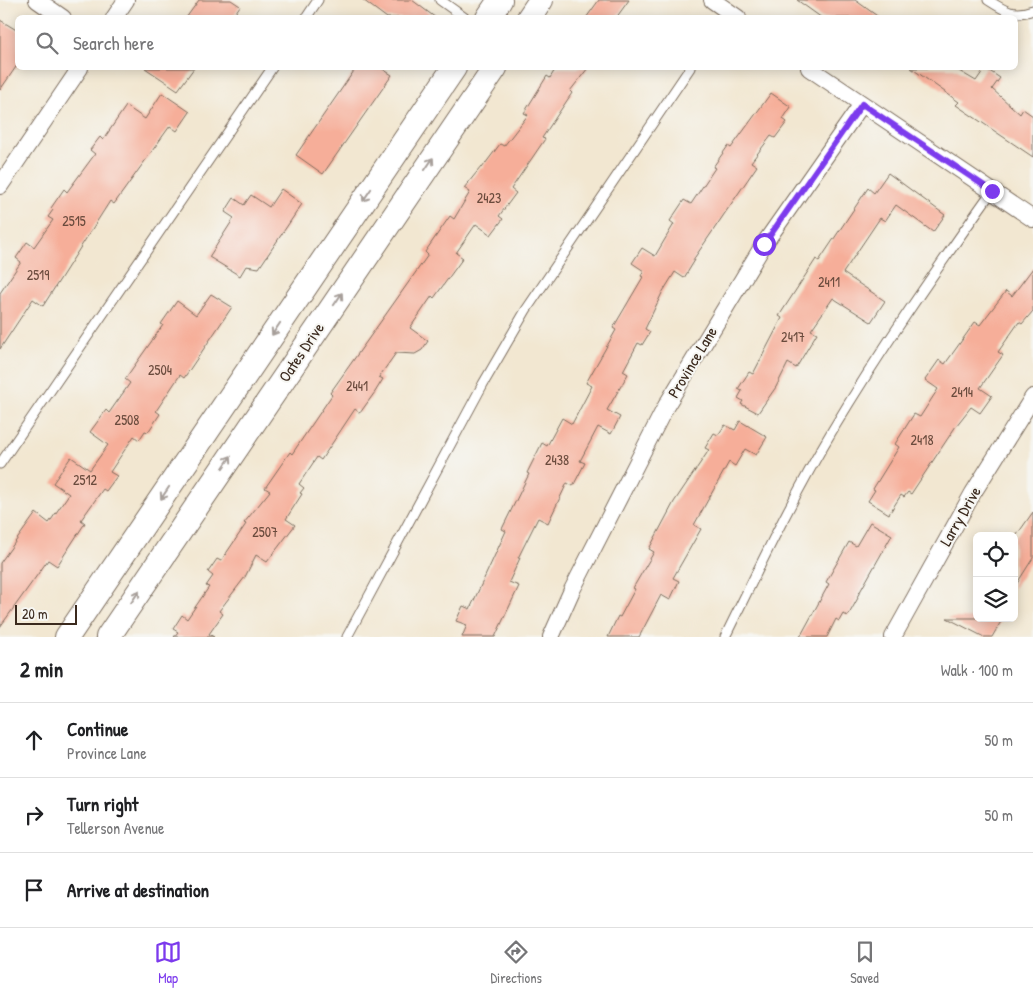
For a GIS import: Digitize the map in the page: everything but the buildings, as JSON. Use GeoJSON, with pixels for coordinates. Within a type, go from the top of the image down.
{"type":"FeatureCollection","features":[{"type":"Feature","properties":{"kind":"main road"},"geometry":{"type":"LineString","coordinates":[[490,15],[500,0]]}},
{"type":"Feature","properties":{"kind":"main road"},"geometry":{"type":"LineString","coordinates":[[531,15],[541,0]]}},
{"type":"Feature","properties":{"kind":"main road","name":"Oates Drive"},"geometry":{"type":"LineString","coordinates":[[67,637],[453,70]]}},
{"type":"Feature","properties":{"kind":"main road","name":"Oates Drive"},"geometry":{"type":"LineString","coordinates":[[108,637],[494,70]]}},
{"type":"Feature","properties":{"kind":"street"},"geometry":{"type":"LineString","coordinates":[[38,0],[60,15]]}},
{"type":"Feature","properties":{"kind":"street"},"geometry":{"type":"LineString","coordinates":[[116,15],[126,0]]}},
{"type":"Feature","properties":{"kind":"street"},"geometry":{"type":"LineString","coordinates":[[712,0],[730,15]]}},
{"type":"Feature","properties":{"kind":"street"},"geometry":{"type":"LineString","coordinates":[[0,186],[79,70]]}},
{"type":"Feature","properties":{"kind":"street"},"geometry":{"type":"LineString","coordinates":[[812,70],[1033,219]]}},
{"type":"Feature","properties":{"kind":"street","name":"Province Lane"},"geometry":{"type":"LineString","coordinates":[[551,637],[572,590],[666,406],[764,244],[862,104]]}},
{"type":"Feature","properties":{"kind":"street","name":"Larry Drive"},"geometry":{"type":"LineString","coordinates":[[893,637],[973,493],[1033,398]]}},
{"type":"Feature","properties":{"kind":"lane"},"geometry":{"type":"LineString","coordinates":[[308,15],[318,0]]}},
{"type":"Feature","properties":{"kind":"lane"},"geometry":{"type":"LineString","coordinates":[[440,0],[461,15]]}},
{"type":"Feature","properties":{"kind":"lane"},"geometry":{"type":"LineString","coordinates":[[988,0],[1003,10],[1016,14],[1033,10]]}},
{"type":"Feature","properties":{"kind":"lane"},"geometry":{"type":"LineString","coordinates":[[0,464],[271,70]]}},
{"type":"Feature","properties":{"kind":"lane"},"geometry":{"type":"LineString","coordinates":[[347,637],[483,384],[526,310],[689,70]]}},
{"type":"Feature","properties":{"kind":"lane"},"geometry":{"type":"LineString","coordinates":[[725,637],[777,531],[832,432],[928,281],[992,191]]}},
{"type":"Feature","properties":{"kind":"route"},"geometry":{"type":"LineString","coordinates":[[764,244],[862,104],[992,191]]}}]}
